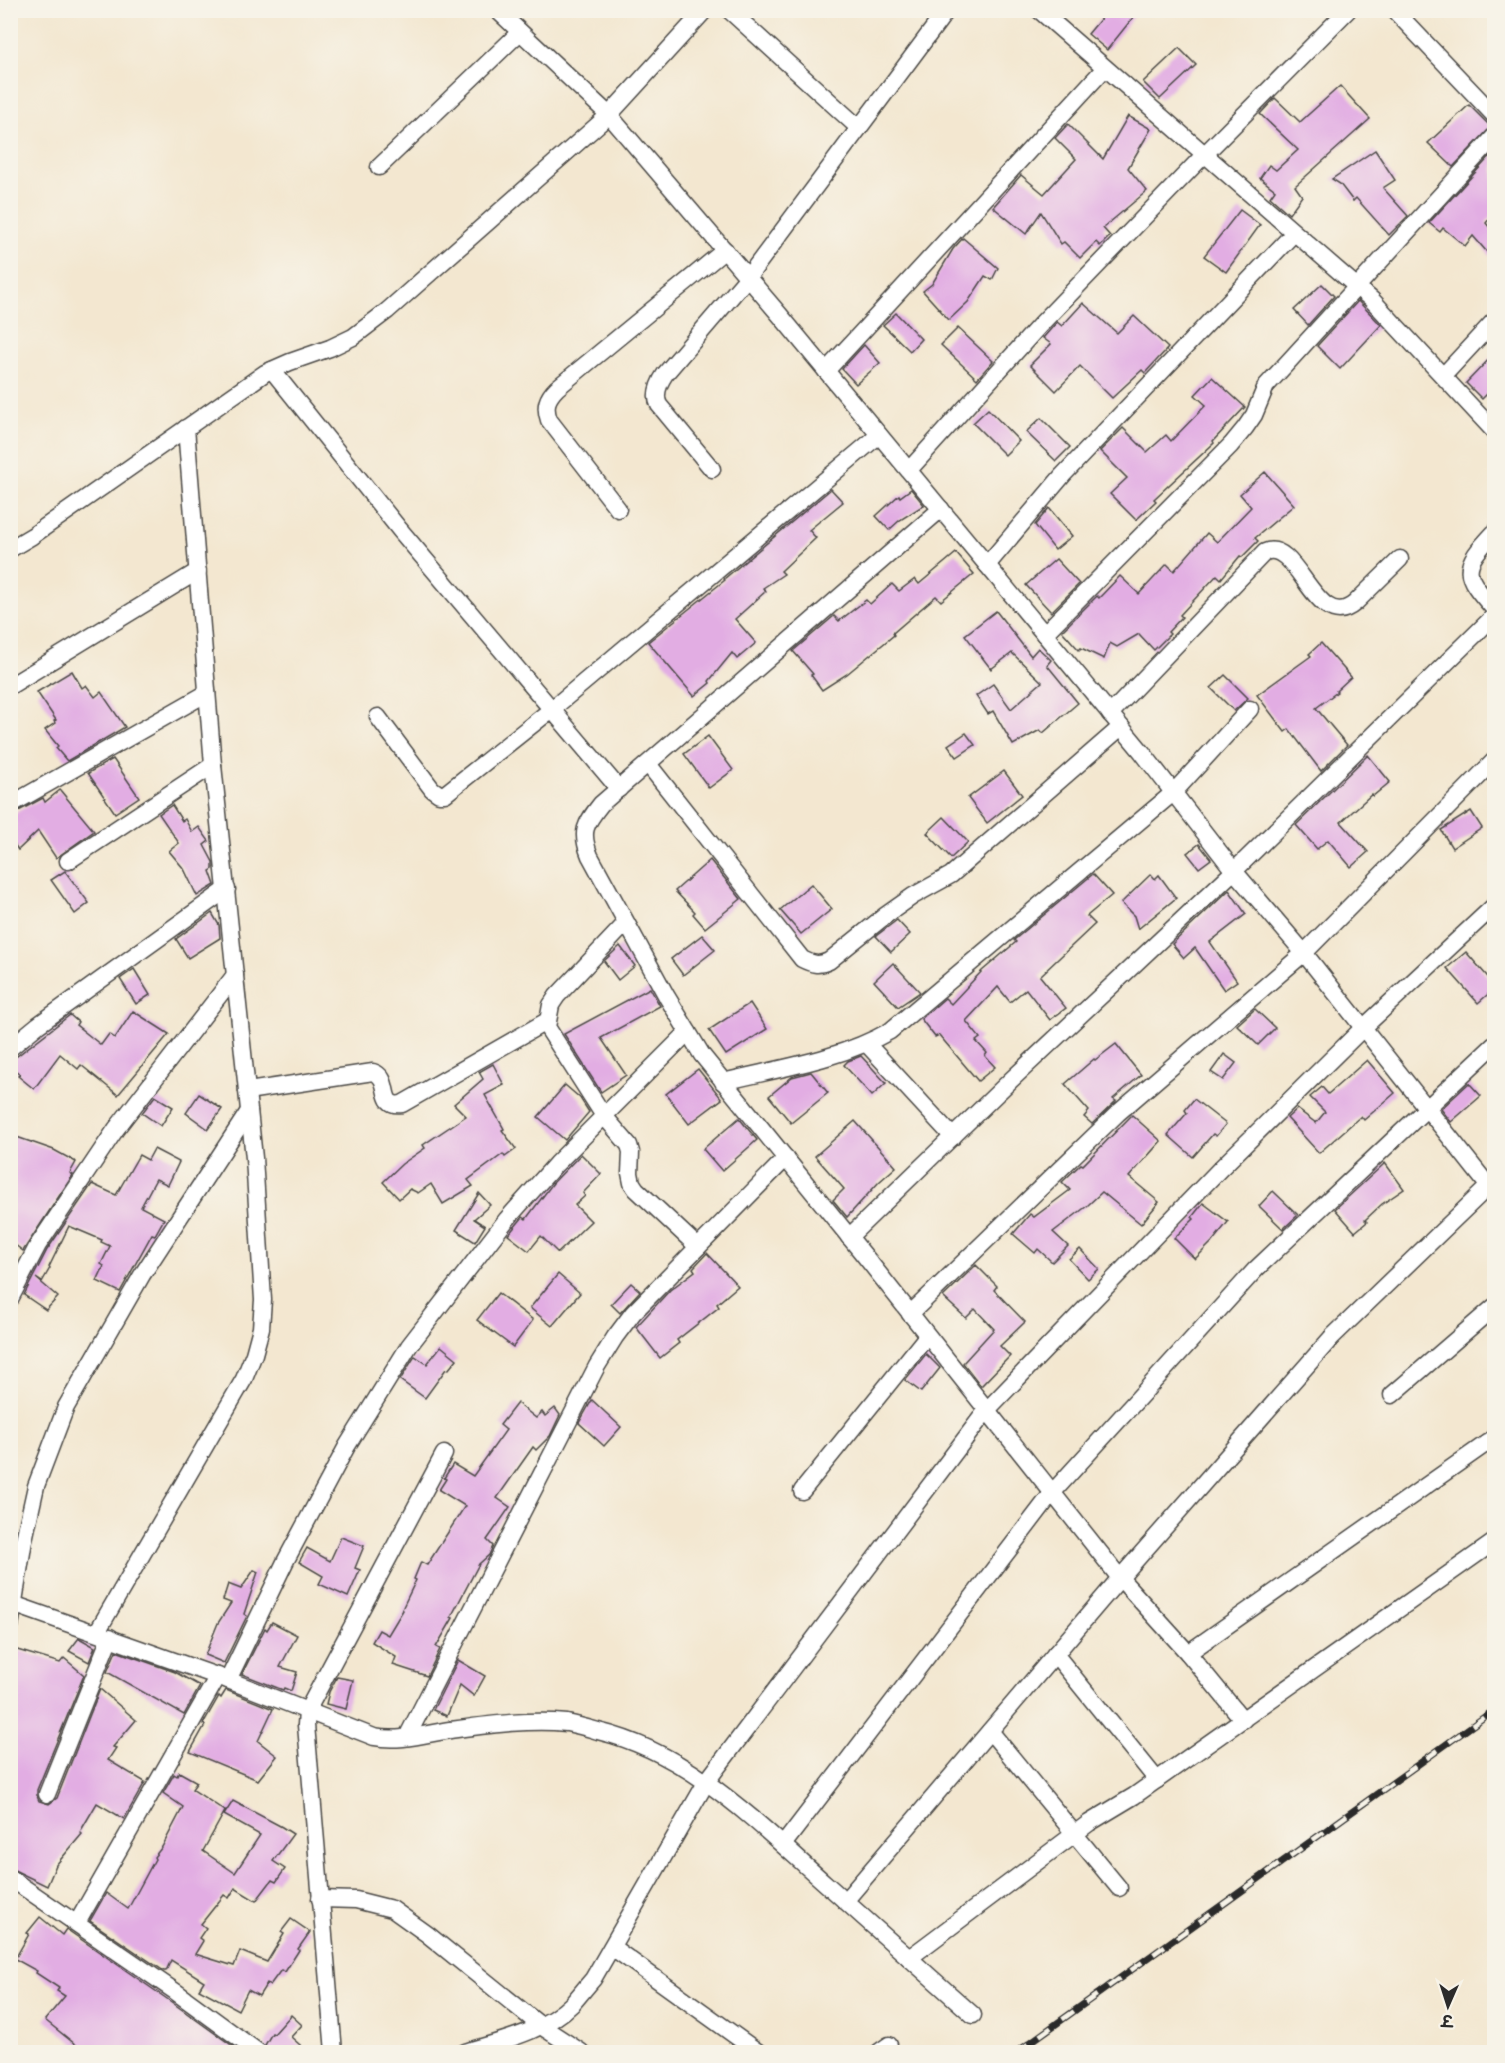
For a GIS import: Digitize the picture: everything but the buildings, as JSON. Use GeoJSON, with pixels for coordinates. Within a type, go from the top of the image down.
{"type":"FeatureCollection","features":[{"type":"Feature","properties":{"kind":"street"},"geometry":{"type":"LineString","coordinates":[[497,10],[609,115],[748,277],[1116,720],[1234,871],[1493,1187],[1332,1337],[1120,1578],[845,1901]]}},
{"type":"Feature","properties":{"kind":"street"},"geometry":{"type":"LineString","coordinates":[[10,549],[272,370],[330,348],[362,331],[609,115],[705,10]]}},
{"type":"Feature","properties":{"kind":"street"},"geometry":{"type":"LineString","coordinates":[[729,10],[859,128]]}},
{"type":"Feature","properties":{"kind":"street"},"geometry":{"type":"LineString","coordinates":[[712,469],[659,405],[657,394],[665,374],[748,277],[947,10]]}},
{"type":"Feature","properties":{"kind":"street"},"geometry":{"type":"LineString","coordinates":[[1039,10],[1372,300],[1494,431]]}},
{"type":"Feature","properties":{"kind":"street"},"geometry":{"type":"LineString","coordinates":[[1054,24],[1065,10]]}},
{"type":"Feature","properties":{"kind":"street"},"geometry":{"type":"LineString","coordinates":[[909,470],[1040,325],[1348,10]]}},
{"type":"Feature","properties":{"kind":"street"},"geometry":{"type":"LineString","coordinates":[[1394,10],[1494,115]]}},
{"type":"Feature","properties":{"kind":"street"},"geometry":{"type":"LineString","coordinates":[[379,167],[520,32]]}},
{"type":"Feature","properties":{"kind":"street"},"geometry":{"type":"LineString","coordinates":[[826,370],[1105,68]]}},
{"type":"Feature","properties":{"kind":"street"},"geometry":{"type":"LineString","coordinates":[[1044,634],[1231,445],[1254,415],[1266,386],[1494,137]]}},
{"type":"Feature","properties":{"kind":"street"},"geometry":{"type":"LineString","coordinates":[[987,565],[1063,475],[1294,232]]}},
{"type":"Feature","properties":{"kind":"street"},"geometry":{"type":"LineString","coordinates":[[618,509],[549,420],[546,404],[548,397],[725,250]]}},
{"type":"Feature","properties":{"kind":"street"},"geometry":{"type":"LineString","coordinates":[[1444,375],[1494,321]]}},
{"type":"Feature","properties":{"kind":"street"},"geometry":{"type":"LineString","coordinates":[[272,370],[400,530],[619,789]]}},
{"type":"Feature","properties":{"kind":"street"},"geometry":{"type":"LineString","coordinates":[[47,1794],[103,1634],[244,1379],[261,1328],[263,1300],[249,1111],[213,765],[186,429]]}},
{"type":"Feature","properties":{"kind":"street"},"geometry":{"type":"LineString","coordinates":[[378,717],[432,789],[443,795],[552,709],[879,435]]}},
{"type":"Feature","properties":{"kind":"street"},"geometry":{"type":"LineString","coordinates":[[941,509],[601,804],[588,820],[584,842],[626,923],[702,1055],[1120,1578],[1188,1653],[1243,1720]]}},
{"type":"Feature","properties":{"kind":"street"},"geometry":{"type":"LineString","coordinates":[[1494,533],[1474,555],[1470,570],[1477,589],[1494,609]]}},
{"type":"Feature","properties":{"kind":"street"},"geometry":{"type":"LineString","coordinates":[[648,764],[802,959],[820,965],[829,961],[913,896],[951,875],[1116,720],[1265,552],[1273,550],[1281,554],[1326,605],[1341,610],[1355,603],[1400,560]]}},
{"type":"Feature","properties":{"kind":"street"},"geometry":{"type":"LineString","coordinates":[[10,686],[198,571]]}},
{"type":"Feature","properties":{"kind":"street"},"geometry":{"type":"LineString","coordinates":[[849,1237],[1234,871],[1494,616]]}},
{"type":"Feature","properties":{"kind":"street"},"geometry":{"type":"LineString","coordinates":[[10,805],[207,693]]}},
{"type":"Feature","properties":{"kind":"street"},"geometry":{"type":"LineString","coordinates":[[723,1082],[835,1055],[867,1044],[890,1031],[1173,793],[1250,709]]}},
{"type":"Feature","properties":{"kind":"street"},"geometry":{"type":"LineString","coordinates":[[910,1314],[1118,1113],[1304,954],[1494,761]]}},
{"type":"Feature","properties":{"kind":"street"},"geometry":{"type":"LineString","coordinates":[[68,861],[213,765]]}},
{"type":"Feature","properties":{"kind":"street"},"geometry":{"type":"LineString","coordinates":[[10,1048],[38,1024],[227,889]]}},
{"type":"Feature","properties":{"kind":"street"},"geometry":{"type":"LineString","coordinates":[[465,2052],[506,2040],[541,2026],[571,2005],[593,1979],[707,1781],[986,1410],[1221,1168],[1364,1027],[1494,906]]}},
{"type":"Feature","properties":{"kind":"street"},"geometry":{"type":"LineString","coordinates":[[626,923],[557,996],[550,1005],[547,1021],[550,1034],[604,1116],[629,1144],[630,1173],[636,1189],[698,1247]]}},
{"type":"Feature","properties":{"kind":"street"},"geometry":{"type":"LineString","coordinates":[[10,1299],[38,1245],[116,1129],[235,975]]}},
{"type":"Feature","properties":{"kind":"street"},"geometry":{"type":"LineString","coordinates":[[247,1091],[373,1072],[380,1074],[389,1101],[393,1104],[402,1104],[547,1021]]}},
{"type":"Feature","properties":{"kind":"street"},"geometry":{"type":"LineString","coordinates":[[77,1923],[223,1678],[347,1446],[409,1346],[507,1219],[556,1164],[688,1032]]}},
{"type":"Feature","properties":{"kind":"street"},"geometry":{"type":"LineString","coordinates":[[867,1044],[953,1137]]}},
{"type":"Feature","properties":{"kind":"street"},"geometry":{"type":"LineString","coordinates":[[783,1845],[1053,1492],[1256,1269],[1494,1045]]}},
{"type":"Feature","properties":{"kind":"street"},"geometry":{"type":"LineString","coordinates":[[10,1626],[24,1540],[36,1486],[66,1407],[142,1275],[249,1111]]}},
{"type":"Feature","properties":{"kind":"street"},"geometry":{"type":"LineString","coordinates":[[407,1737],[597,1366],[615,1337],[633,1313],[786,1158]]}},
{"type":"Feature","properties":{"kind":"street"},"geometry":{"type":"LineString","coordinates":[[1392,1395],[1494,1307]]}},
{"type":"Feature","properties":{"kind":"street"},"geometry":{"type":"LineString","coordinates":[[802,1491],[927,1336]]}},
{"type":"Feature","properties":{"kind":"street"},"geometry":{"type":"LineString","coordinates":[[1188,1653],[1494,1438]]}},
{"type":"Feature","properties":{"kind":"street"},"geometry":{"type":"LineString","coordinates":[[334,2052],[306,1725],[307,1711],[444,1454]]}},
{"type":"Feature","properties":{"kind":"street"},"geometry":{"type":"LineString","coordinates":[[909,1958],[1075,1833],[1157,1780],[1494,1542]]}},
{"type":"Feature","properties":{"kind":"street"},"geometry":{"type":"LineString","coordinates":[[13,1603],[223,1678],[374,1737],[407,1737],[531,1722],[568,1723],[616,1735],[664,1755],[707,1781],[783,1845],[973,2015]]}},
{"type":"Feature","properties":{"kind":"street"},"geometry":{"type":"LineString","coordinates":[[1055,1654],[1157,1780]]}},
{"type":"Feature","properties":{"kind":"street"},"geometry":{"type":"LineString","coordinates":[[990,1731],[1119,1888]]}},
{"type":"Feature","properties":{"kind":"street"},"geometry":{"type":"LineString","coordinates":[[10,1878],[176,1992],[258,2052]]}},
{"type":"Feature","properties":{"kind":"street"},"geometry":{"type":"LineString","coordinates":[[320,1899],[356,1900],[392,1909],[427,1934],[541,2026],[581,2052]]}},
{"type":"Feature","properties":{"kind":"street"},"geometry":{"type":"LineString","coordinates":[[612,1947],[758,2052]]}},
{"type":"Feature","properties":{"kind":"railway"},"geometry":{"type":"LineString","coordinates":[[1017,2052],[1494,1710]]}}]}
